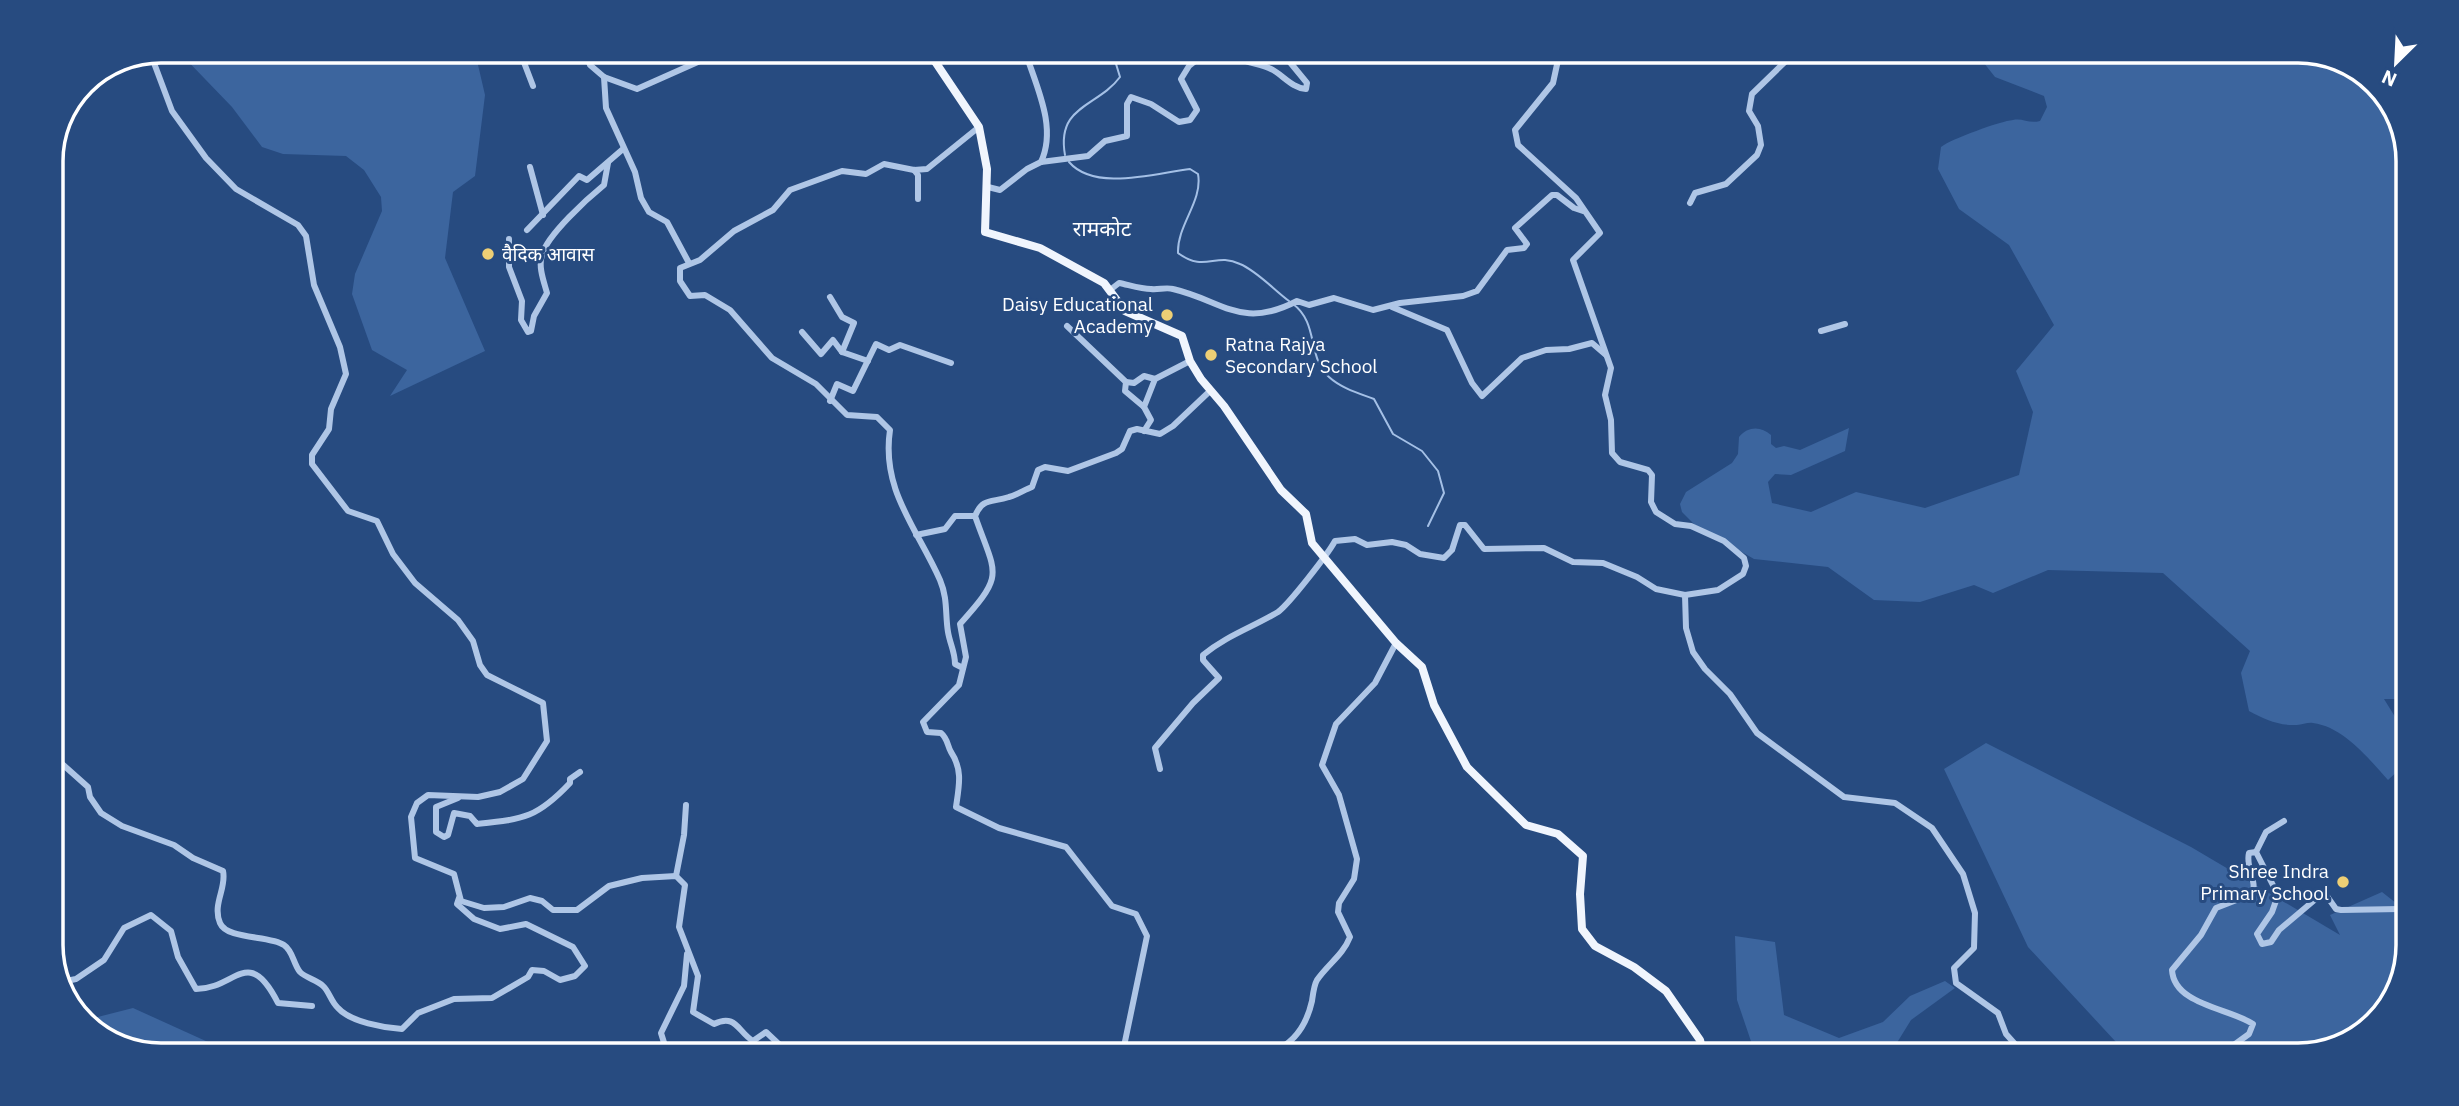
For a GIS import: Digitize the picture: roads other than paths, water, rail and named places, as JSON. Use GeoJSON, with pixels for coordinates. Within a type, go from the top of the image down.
{"type":"FeatureCollection","features":[{"type":"Feature","properties":{"kind":"main road"},"geometry":{"type":"LineString","coordinates":[[936,63],[979,127],[988,187],[985,232],[1040,248],[1060,262],[1097,278],[1110,290],[1125,311],[1179,333],[1190,361],[1281,490],[1306,514],[1312,543],[1396,643],[1422,667],[1444,728],[1476,780],[1526,825],[1558,834],[1583,856],[1580,917],[1582,929],[1595,946],[1634,967],[1666,991],[1701,1043]]}},
{"type":"Feature","properties":{"kind":"street"},"geometry":{"type":"LineString","coordinates":[[524,63],[533,86]]}},
{"type":"Feature","properties":{"kind":"street"},"geometry":{"type":"LineString","coordinates":[[589,63],[604,77],[637,89],[696,63]]}},
{"type":"Feature","properties":{"kind":"street"},"geometry":{"type":"LineString","coordinates":[[1029,63],[1047,127],[1047,150],[1041,162]]}},
{"type":"Feature","properties":{"kind":"street"},"geometry":{"type":"LineString","coordinates":[[988,187],[1000,190],[1027,169],[1041,162],[1088,156],[1105,141],[1127,136],[1127,104],[1131,97],[1151,104],[1179,122],[1194,117],[1196,105],[1181,79],[1193,63]]}},
{"type":"Feature","properties":{"kind":"street"},"geometry":{"type":"LineString","coordinates":[[1245,63],[1271,69],[1294,86],[1306,89],[1307,83],[1291,63]]}},
{"type":"Feature","properties":{"kind":"street"},"geometry":{"type":"LineString","coordinates":[[1160,769],[1155,748],[1193,703],[1219,678],[1203,660],[1203,655],[1248,625],[1280,610],[1326,558],[1335,541],[1345,538],[1367,545],[1392,542],[1406,545],[1420,554],[1444,558],[1452,550],[1460,525],[1465,525],[1484,549],[1544,548],[1573,562],[1603,562],[1656,589],[1685,595],[1718,590],[1743,575],[1746,566],[1744,558],[1724,541],[1660,516],[1651,502],[1651,475],[1648,470],[1620,462],[1612,453],[1611,420],[1605,395],[1611,368],[1573,260],[1600,233],[1576,198],[1518,145],[1515,130],[1553,83],[1557,63]]}},
{"type":"Feature","properties":{"kind":"street"},"geometry":{"type":"LineString","coordinates":[[1690,203],[1695,193],[1726,184],[1757,155],[1761,145],[1758,126],[1749,111],[1752,94],[1784,63]]}},
{"type":"Feature","properties":{"kind":"street"},"geometry":{"type":"LineString","coordinates":[[63,765],[88,787],[101,813],[122,825],[174,845],[193,858],[223,871],[225,879],[218,898],[220,922],[225,929],[256,938],[276,939],[288,947],[301,973],[324,986],[339,1010],[372,1024],[402,1029],[418,1013],[454,999],[492,998],[528,977],[532,970],[544,971],[560,981],[575,976],[585,966],[573,947],[526,925],[500,929],[474,919],[457,904],[459,898],[454,874],[415,858],[411,817],[417,803],[428,795],[460,797],[500,792],[523,779],[540,757],[547,741],[543,703],[487,676],[480,665],[473,641],[458,620],[415,583],[393,554],[377,522],[348,511],[313,464],[312,455],[329,429],[331,409],[346,374],[340,347],[314,285],[306,236],[298,225],[236,189],[206,158],[172,111],[154,64]]}},
{"type":"Feature","properties":{"kind":"street"},"geometry":{"type":"LineString","coordinates":[[604,77],[606,108],[620,132],[623,149],[635,172],[645,206],[667,222],[689,263]]}},
{"type":"Feature","properties":{"kind":"street"},"geometry":{"type":"LineString","coordinates":[[963,668],[955,664],[955,650],[949,636],[947,600],[898,499],[887,454],[890,430],[877,417],[847,415],[830,401],[816,384],[772,358],[730,310],[705,295],[690,296],[680,281],[680,268],[700,260],[734,232],[773,210],[790,190],[842,171],[866,174],[884,164],[915,170],[927,169],[979,127]]}},
{"type":"Feature","properties":{"kind":"street"},"geometry":{"type":"LineString","coordinates":[[527,230],[579,176],[587,180],[623,149]]}},
{"type":"Feature","properties":{"kind":"street"},"geometry":{"type":"LineString","coordinates":[[509,239],[509,267],[522,301],[523,328],[528,332],[531,331],[534,316],[547,293],[541,271],[541,256],[548,243],[586,199],[604,185],[608,163]]}},
{"type":"Feature","properties":{"kind":"street"},"geometry":{"type":"LineString","coordinates":[[530,167],[543,215]]}},
{"type":"Feature","properties":{"kind":"street"},"geometry":{"type":"LineString","coordinates":[[915,170],[918,175],[918,199]]}},
{"type":"Feature","properties":{"kind":"street"},"geometry":{"type":"LineString","coordinates":[[1110,290],[1119,283],[1149,289],[1172,288],[1203,298],[1231,312],[1257,314],[1297,301],[1310,305],[1334,298],[1373,310],[1463,296],[1477,291],[1507,250],[1524,248],[1527,244],[1514,228],[1552,195],[1558,195],[1574,208],[1583,211]]}},
{"type":"Feature","properties":{"kind":"street"},"geometry":{"type":"LineString","coordinates":[[830,297],[839,314],[854,323],[842,352]]}},
{"type":"Feature","properties":{"kind":"street"},"geometry":{"type":"LineString","coordinates":[[1391,306],[1447,330],[1472,383],[1482,396],[1522,358],[1546,350],[1569,349],[1592,343],[1606,355]]}},
{"type":"Feature","properties":{"kind":"street"},"geometry":{"type":"LineString","coordinates":[[1821,331],[1845,324]]}},
{"type":"Feature","properties":{"kind":"street"},"geometry":{"type":"LineString","coordinates":[[1067,326],[1126,382],[1133,383],[1144,376],[1155,379]]}},
{"type":"Feature","properties":{"kind":"street"},"geometry":{"type":"LineString","coordinates":[[802,332],[821,354],[833,340],[842,352],[868,361]]}},
{"type":"Feature","properties":{"kind":"street"},"geometry":{"type":"LineString","coordinates":[[830,401],[837,384],[853,391],[876,344],[889,350],[900,345],[951,363]]}},
{"type":"Feature","properties":{"kind":"street"},"geometry":{"type":"LineString","coordinates":[[1144,407],[1155,379],[1190,361]]}},
{"type":"Feature","properties":{"kind":"street"},"geometry":{"type":"LineString","coordinates":[[1126,382],[1125,391],[1144,407],[1151,419],[1144,430]]}},
{"type":"Feature","properties":{"kind":"street"},"geometry":{"type":"LineString","coordinates":[[975,516],[986,500],[1005,499],[1032,487],[1038,470],[1045,467],[1068,471],[1082,468],[1122,449],[1130,431],[1144,430],[1160,434],[1173,426],[1211,390]]}},
{"type":"Feature","properties":{"kind":"street"},"geometry":{"type":"LineString","coordinates":[[916,535],[945,529],[955,516],[975,516]]}},
{"type":"Feature","properties":{"kind":"street"},"geometry":{"type":"LineString","coordinates":[[975,516],[995,569],[981,599],[960,624],[966,657],[959,685],[923,722],[927,732],[941,733],[948,739],[949,750],[955,757],[960,770],[956,807],[999,828],[1066,847],[1112,906],[1136,914],[1147,936],[1125,1043]]}},
{"type":"Feature","properties":{"kind":"street"},"geometry":{"type":"LineString","coordinates":[[1685,595],[1686,628],[1693,652],[1730,694],[1757,733],[1844,797],[1895,803],[1932,828],[1962,874],[1975,913],[1976,943],[1968,957],[1954,968],[1956,983],[1998,1013],[2007,1034],[2015,1043]]}},
{"type":"Feature","properties":{"kind":"street"},"geometry":{"type":"LineString","coordinates":[[1288,1043],[1300,1032],[1309,1013],[1316,982],[1346,949],[1350,937],[1338,912],[1354,879],[1357,859],[1343,818],[1339,795],[1322,765],[1336,723],[1375,683],[1396,643]]}},
{"type":"Feature","properties":{"kind":"street"},"geometry":{"type":"LineString","coordinates":[[460,797],[436,807],[436,832],[440,835],[448,835],[454,813],[465,814],[477,824],[531,816],[547,807],[570,783],[570,779],[580,772]]}},
{"type":"Feature","properties":{"kind":"street"},"geometry":{"type":"LineString","coordinates":[[676,876],[684,835],[686,805]]}},
{"type":"Feature","properties":{"kind":"street"},"geometry":{"type":"LineString","coordinates":[[2256,852],[2266,832],[2284,821]]}},
{"type":"Feature","properties":{"kind":"street"},"geometry":{"type":"LineString","coordinates":[[2256,852],[2278,895],[2272,912],[2258,934],[2262,944],[2271,942],[2279,930],[2324,892],[2336,909],[2396,909]]}},
{"type":"Feature","properties":{"kind":"street"},"geometry":{"type":"LineString","coordinates":[[2237,1043],[2249,1034],[2253,1024],[2241,1016],[2185,995],[2172,981],[2172,970],[2201,935],[2216,908],[2252,894],[2254,885],[2246,863],[2249,853],[2256,852]]}},
{"type":"Feature","properties":{"kind":"street"},"geometry":{"type":"LineString","coordinates":[[459,898],[484,908],[504,907],[530,898],[542,901],[553,909],[577,910],[608,886],[642,878],[676,876],[685,885],[679,927],[698,976],[691,1005],[692,1012],[714,1024],[728,1019],[736,1023],[753,1041],[766,1032],[778,1043]]}},
{"type":"Feature","properties":{"kind":"street"},"geometry":{"type":"LineString","coordinates":[[70,980],[76,979],[104,960],[124,928],[151,915],[171,931],[178,957],[196,989],[207,989],[234,975],[255,974],[264,978],[278,1003],[312,1006]]}},
{"type":"Feature","properties":{"kind":"street"},"geometry":{"type":"LineString","coordinates":[[664,1043],[661,1033],[684,986],[687,952]]}},
{"type":"Feature","properties":{"kind":"waterway"},"geometry":{"type":"LineString","coordinates":[[1065,155],[1067,126],[1081,108],[1101,95],[1120,77],[1116,63]]}},
{"type":"Feature","properties":{"kind":"waterway"},"geometry":{"type":"LineString","coordinates":[[1069,162],[1080,171],[1110,178],[1190,169],[1198,174],[1197,194],[1181,233],[1178,253],[1196,261],[1224,260],[1240,264],[1289,301]]}},
{"type":"Feature","properties":{"kind":"waterway"},"geometry":{"type":"LineString","coordinates":[[1293,304],[1306,321],[1322,369],[1339,384],[1374,399],[1393,434],[1422,451],[1438,471],[1444,493],[1428,526]]}},
{"type":"Feature","properties":{"kind":"place","name":"वैदिक आवास"},"geometry":{"type":"Point","coordinates":[488,254]}},
{"type":"Feature","properties":{"kind":"place","name":"Daisy Educational Academy"},"geometry":{"type":"Point","coordinates":[1167,315]}},
{"type":"Feature","properties":{"kind":"place","name":"Ratna Rajya Secondary School"},"geometry":{"type":"Point","coordinates":[1211,355]}},
{"type":"Feature","properties":{"kind":"place","name":"Shree Indra Primary School"},"geometry":{"type":"Point","coordinates":[2343,882]}},
{"type":"Feature","properties":{"kind":"district","name":"रामकोट"},"geometry":{"type":"Point","coordinates":[1102,228]}}]}
